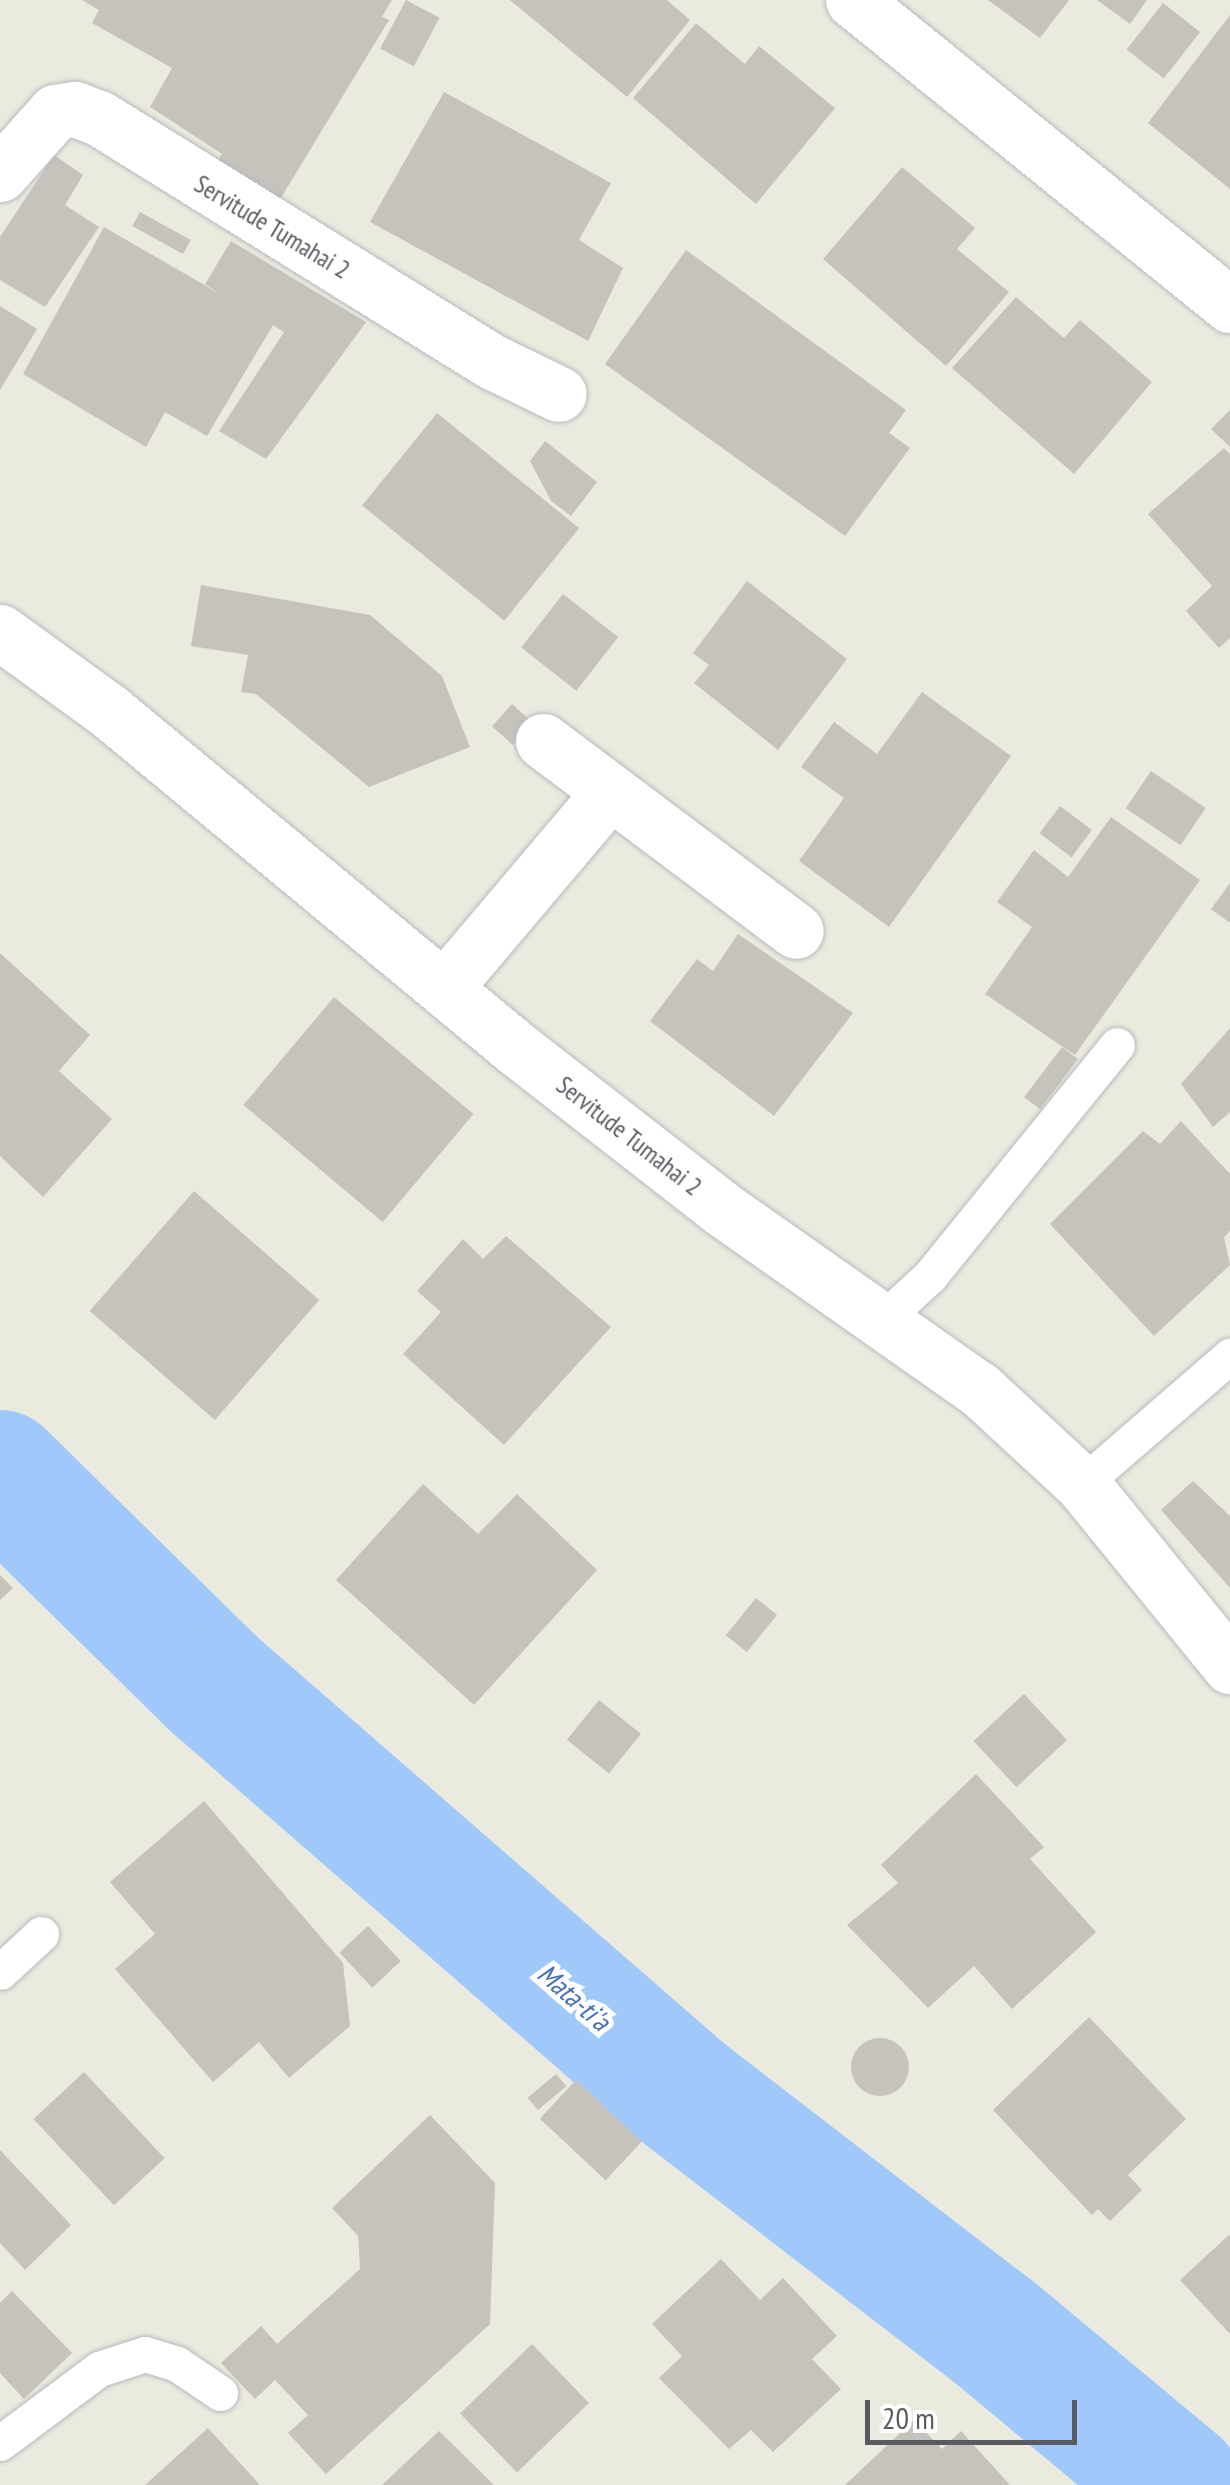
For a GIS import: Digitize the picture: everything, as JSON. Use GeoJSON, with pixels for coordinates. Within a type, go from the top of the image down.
{"type":"FeatureCollection","features":[{"type":"Feature","properties":{"kind":"street"},"geometry":{"type":"LineString","coordinates":[[853,0],[1230,304]]}},
{"type":"Feature","properties":{"kind":"street","name":"Servitude Tumahai 2"},"geometry":{"type":"LineString","coordinates":[[0,174],[55,112],[75,109],[99,118],[493,362],[559,394]]}},
{"type":"Feature","properties":{"kind":"street","name":"Servitude Tumahai 2"},"geometry":{"type":"LineString","coordinates":[[0,632],[124,723],[445,987],[878,1324],[979,1389],[1082,1484],[1230,1666]]}},
{"type":"Feature","properties":{"kind":"street"},"geometry":{"type":"LineString","coordinates":[[543,741],[608,794],[796,931]]}},
{"type":"Feature","properties":{"kind":"street"},"geometry":{"type":"LineString","coordinates":[[445,987],[608,794]]}},
{"type":"Feature","properties":{"kind":"lane"},"geometry":{"type":"LineString","coordinates":[[878,1324],[930,1276],[1118,1045]]}},
{"type":"Feature","properties":{"kind":"lane"},"geometry":{"type":"LineString","coordinates":[[1082,1484],[1230,1356]]}},
{"type":"Feature","properties":{"kind":"lane"},"geometry":{"type":"LineString","coordinates":[[0,1972],[41,1934]]}},
{"type":"Feature","properties":{"kind":"lane"},"geometry":{"type":"LineString","coordinates":[[0,2443],[99,2369],[145,2354],[177,2364],[220,2393]]}},
{"type":"Feature","properties":{"kind":"building"},"geometry":{"type":"Polygon","coordinates":[[[82,0],[392,0],[382,17],[389,20],[279,201],[216,163],[222,154],[150,107],[172,68],[92,23],[99,10],[82,0]]]}},
{"type":"Feature","properties":{"kind":"building"},"geometry":{"type":"Polygon","coordinates":[[[406,0],[440,18],[414,66],[380,49],[406,0]]]}},
{"type":"Feature","properties":{"kind":"building"},"geometry":{"type":"Polygon","coordinates":[[[510,0],[667,0],[690,20],[627,97],[510,0]]]}},
{"type":"Feature","properties":{"kind":"building"},"geometry":{"type":"Polygon","coordinates":[[[988,0],[1069,0],[1040,38],[988,0]]]}},
{"type":"Feature","properties":{"kind":"building"},"geometry":{"type":"Polygon","coordinates":[[[1097,0],[1147,0],[1130,24],[1097,0]]]}},
{"type":"Feature","properties":{"kind":"building"},"geometry":{"type":"Polygon","coordinates":[[[1163,3],[1200,32],[1164,78],[1127,49],[1163,3]]]}},
{"type":"Feature","properties":{"kind":"building"},"geometry":{"type":"Polygon","coordinates":[[[1230,15],[1230,189],[1148,123],[1230,15]]]}},
{"type":"Feature","properties":{"kind":"building"},"geometry":{"type":"Polygon","coordinates":[[[696,23],[745,64],[759,46],[835,108],[756,204],[633,98],[696,23]]]}},
{"type":"Feature","properties":{"kind":"building"},"geometry":{"type":"Polygon","coordinates":[[[444,92],[611,183],[579,240],[623,268],[588,341],[370,222],[444,92]]]}},
{"type":"Feature","properties":{"kind":"building"},"geometry":{"type":"Polygon","coordinates":[[[54,155],[83,175],[65,205],[99,227],[45,307],[0,280],[0,237],[54,155]]]}},
{"type":"Feature","properties":{"kind":"building"},"geometry":{"type":"Polygon","coordinates":[[[902,167],[975,228],[957,249],[1009,292],[946,366],[823,259],[902,167]]]}},
{"type":"Feature","properties":{"kind":"building"},"geometry":{"type":"Polygon","coordinates":[[[140,212],[191,240],[183,254],[132,226],[140,212]]]}},
{"type":"Feature","properties":{"kind":"building"},"geometry":{"type":"Polygon","coordinates":[[[104,227],[220,294],[205,284],[231,241],[366,322],[266,459],[219,431],[284,332],[273,325],[207,436],[165,412],[146,447],[23,374],[104,227]]]}},
{"type":"Feature","properties":{"kind":"building"},"geometry":{"type":"Polygon","coordinates":[[[686,250],[906,410],[889,433],[910,448],[845,536],[605,364],[686,250]]]}},
{"type":"Feature","properties":{"kind":"building"},"geometry":{"type":"Polygon","coordinates":[[[1016,297],[1064,338],[1080,320],[1152,382],[1074,474],[952,368],[1016,297]]]}},
{"type":"Feature","properties":{"kind":"building"},"geometry":{"type":"Polygon","coordinates":[[[0,306],[37,329],[0,390],[0,306]]]}},
{"type":"Feature","properties":{"kind":"building"},"geometry":{"type":"Polygon","coordinates":[[[1230,410],[1230,447],[1211,429],[1230,410]]]}},
{"type":"Feature","properties":{"kind":"building"},"geometry":{"type":"Polygon","coordinates":[[[437,413],[579,528],[504,621],[362,505],[437,413]]]}},
{"type":"Feature","properties":{"kind":"building"},"geometry":{"type":"Polygon","coordinates":[[[545,441],[597,482],[571,516],[551,501],[530,461],[545,441]]]}},
{"type":"Feature","properties":{"kind":"building"},"geometry":{"type":"Polygon","coordinates":[[[1224,448],[1230,454],[1230,638],[1219,648],[1186,611],[1212,586],[1148,514],[1224,448]]]}},
{"type":"Feature","properties":{"kind":"building"},"geometry":{"type":"Polygon","coordinates":[[[747,581],[847,659],[778,750],[694,683],[709,665],[693,653],[747,581]]]}},
{"type":"Feature","properties":{"kind":"building"},"geometry":{"type":"Polygon","coordinates":[[[201,585],[370,615],[442,676],[470,747],[369,787],[256,694],[241,692],[248,655],[191,646],[201,585]]]}},
{"type":"Feature","properties":{"kind":"building"},"geometry":{"type":"Polygon","coordinates":[[[563,594],[618,637],[576,691],[521,648],[563,594]]]}},
{"type":"Feature","properties":{"kind":"building"},"geometry":{"type":"Polygon","coordinates":[[[922,692],[1011,756],[889,927],[799,861],[844,798],[801,767],[834,722],[877,754],[922,692]]]}},
{"type":"Feature","properties":{"kind":"building"},"geometry":{"type":"Polygon","coordinates":[[[512,704],[533,723],[513,745],[492,726],[512,704]]]}},
{"type":"Feature","properties":{"kind":"building"},"geometry":{"type":"Polygon","coordinates":[[[1151,771],[1206,808],[1181,845],[1126,808],[1151,771]]]}},
{"type":"Feature","properties":{"kind":"building"},"geometry":{"type":"Polygon","coordinates":[[[1060,806],[1092,830],[1071,857],[1040,833],[1060,806]]]}},
{"type":"Feature","properties":{"kind":"building"},"geometry":{"type":"Polygon","coordinates":[[[1111,817],[1200,880],[1075,1055],[985,994],[1032,927],[997,902],[1034,850],[1068,877],[1111,817]]]}},
{"type":"Feature","properties":{"kind":"building"},"geometry":{"type":"Polygon","coordinates":[[[1230,883],[1230,923],[1211,909],[1230,883]]]}},
{"type":"Feature","properties":{"kind":"building"},"geometry":{"type":"Polygon","coordinates":[[[738,934],[853,1013],[774,1116],[650,1021],[697,959],[713,971],[738,934]]]}},
{"type":"Feature","properties":{"kind":"building"},"geometry":{"type":"Polygon","coordinates":[[[0,953],[90,1035],[59,1071],[112,1119],[43,1197],[0,1156],[0,953]]]}},
{"type":"Feature","properties":{"kind":"building"},"geometry":{"type":"Polygon","coordinates":[[[334,997],[473,1114],[383,1222],[243,1105],[334,997]]]}},
{"type":"Feature","properties":{"kind":"building"},"geometry":{"type":"Polygon","coordinates":[[[1230,1028],[1230,1112],[1213,1127],[1181,1084],[1230,1028]]]}},
{"type":"Feature","properties":{"kind":"building"},"geometry":{"type":"Polygon","coordinates":[[[1062,1047],[1078,1059],[1040,1109],[1024,1097],[1062,1047]]]}},
{"type":"Feature","properties":{"kind":"building"},"geometry":{"type":"Polygon","coordinates":[[[1181,1121],[1230,1174],[1230,1231],[1224,1237],[1230,1265],[1154,1336],[1050,1224],[1143,1131],[1160,1144],[1181,1121]]]}},
{"type":"Feature","properties":{"kind":"building"},"geometry":{"type":"Polygon","coordinates":[[[194,1191],[319,1300],[215,1420],[90,1311],[194,1191]]]}},
{"type":"Feature","properties":{"kind":"building"},"geometry":{"type":"Polygon","coordinates":[[[506,1236],[611,1327],[504,1445],[403,1354],[441,1312],[417,1291],[463,1239],[483,1259],[506,1236]]]}},
{"type":"Feature","properties":{"kind":"building"},"geometry":{"type":"Polygon","coordinates":[[[1193,1481],[1230,1516],[1230,1588],[1161,1510],[1193,1481]]]}},
{"type":"Feature","properties":{"kind":"building"},"geometry":{"type":"Polygon","coordinates":[[[423,1484],[478,1534],[517,1494],[597,1570],[474,1705],[336,1580],[423,1484]]]}},
{"type":"Feature","properties":{"kind":"building"},"geometry":{"type":"Polygon","coordinates":[[[0,1575],[13,1588],[0,1600],[0,1575]]]}},
{"type":"Feature","properties":{"kind":"building"},"geometry":{"type":"Polygon","coordinates":[[[756,1598],[777,1615],[747,1652],[726,1635],[756,1598]]]}},
{"type":"Feature","properties":{"kind":"building"},"geometry":{"type":"Polygon","coordinates":[[[1024,1694],[1067,1740],[1017,1787],[974,1741],[1024,1694]]]}},
{"type":"Feature","properties":{"kind":"building"},"geometry":{"type":"Polygon","coordinates":[[[599,1700],[641,1734],[609,1774],[567,1740],[599,1700]]]}},
{"type":"Feature","properties":{"kind":"building"},"geometry":{"type":"Polygon","coordinates":[[[976,1774],[1044,1847],[1030,1859],[1096,1932],[1012,2009],[974,1966],[928,2008],[847,1925],[898,1883],[881,1865],[976,1774]]]}},
{"type":"Feature","properties":{"kind":"building"},"geometry":{"type":"Polygon","coordinates":[[[204,1801],[343,1963],[350,2026],[289,2078],[259,2042],[213,2082],[115,1969],[155,1934],[110,1882],[204,1801]]]}},
{"type":"Feature","properties":{"kind":"building"},"geometry":{"type":"Polygon","coordinates":[[[368,1926],[401,1961],[372,1988],[339,1953],[368,1926]]]}},
{"type":"Feature","properties":{"kind":"building"},"geometry":{"type":"Polygon","coordinates":[[[1089,2017],[1186,2119],[1128,2175],[1142,2190],[1110,2221],[1098,2209],[1092,2215],[993,2110],[1089,2017]]]}},
{"type":"Feature","properties":{"kind":"building"},"geometry":{"type":"Polygon","coordinates":[[[880,2038],[900,2047],[909,2067],[900,2087],[880,2096],[860,2087],[851,2067],[860,2047],[880,2038]]]}},
{"type":"Feature","properties":{"kind":"building"},"geometry":{"type":"Polygon","coordinates":[[[84,2072],[164,2158],[114,2205],[34,2119],[84,2072]]]}},
{"type":"Feature","properties":{"kind":"building"},"geometry":{"type":"Polygon","coordinates":[[[556,2074],[566,2086],[538,2110],[528,2098],[556,2074]]]}},
{"type":"Feature","properties":{"kind":"building"},"geometry":{"type":"Polygon","coordinates":[[[576,2080],[642,2141],[606,2180],[540,2119],[576,2080]]]}},
{"type":"Feature","properties":{"kind":"building"},"geometry":{"type":"Polygon","coordinates":[[[430,2115],[495,2183],[490,2324],[326,2474],[288,2433],[308,2415],[275,2380],[255,2399],[221,2363],[261,2326],[277,2344],[360,2269],[358,2236],[332,2208],[430,2115]]]}},
{"type":"Feature","properties":{"kind":"building"},"geometry":{"type":"Polygon","coordinates":[[[0,2150],[71,2225],[25,2270],[0,2243],[0,2150]]]}},
{"type":"Feature","properties":{"kind":"building"},"geometry":{"type":"Polygon","coordinates":[[[1230,2234],[1230,2334],[1180,2280],[1230,2234]]]}},
{"type":"Feature","properties":{"kind":"building"},"geometry":{"type":"Polygon","coordinates":[[[721,2259],[760,2300],[783,2278],[837,2336],[812,2359],[841,2389],[773,2452],[751,2430],[729,2449],[659,2378],[682,2356],[652,2324],[721,2259]]]}},
{"type":"Feature","properties":{"kind":"building"},"geometry":{"type":"Polygon","coordinates":[[[12,2291],[72,2353],[24,2399],[0,2373],[0,2303],[12,2291]]]}},
{"type":"Feature","properties":{"kind":"building"},"geometry":{"type":"Polygon","coordinates":[[[532,2344],[589,2403],[517,2472],[460,2413],[532,2344]]]}},
{"type":"Feature","properties":{"kind":"building"},"geometry":{"type":"Polygon","coordinates":[[[914,2420],[942,2449],[961,2431],[1010,2485],[845,2485],[914,2420]]]}},
{"type":"Feature","properties":{"kind":"building"},"geometry":{"type":"Polygon","coordinates":[[[208,2428],[260,2485],[145,2485],[208,2428]]]}},
{"type":"Feature","properties":{"kind":"building"},"geometry":{"type":"Polygon","coordinates":[[[439,2431],[494,2485],[382,2485],[439,2431]]]}},
{"type":"Feature","properties":{"kind":"waterway","name":"Mata-ti'a"},"geometry":{"type":"LineString","coordinates":[[0,1474],[215,1685],[686,2095],[993,2331],[1178,2485]]}}]}
